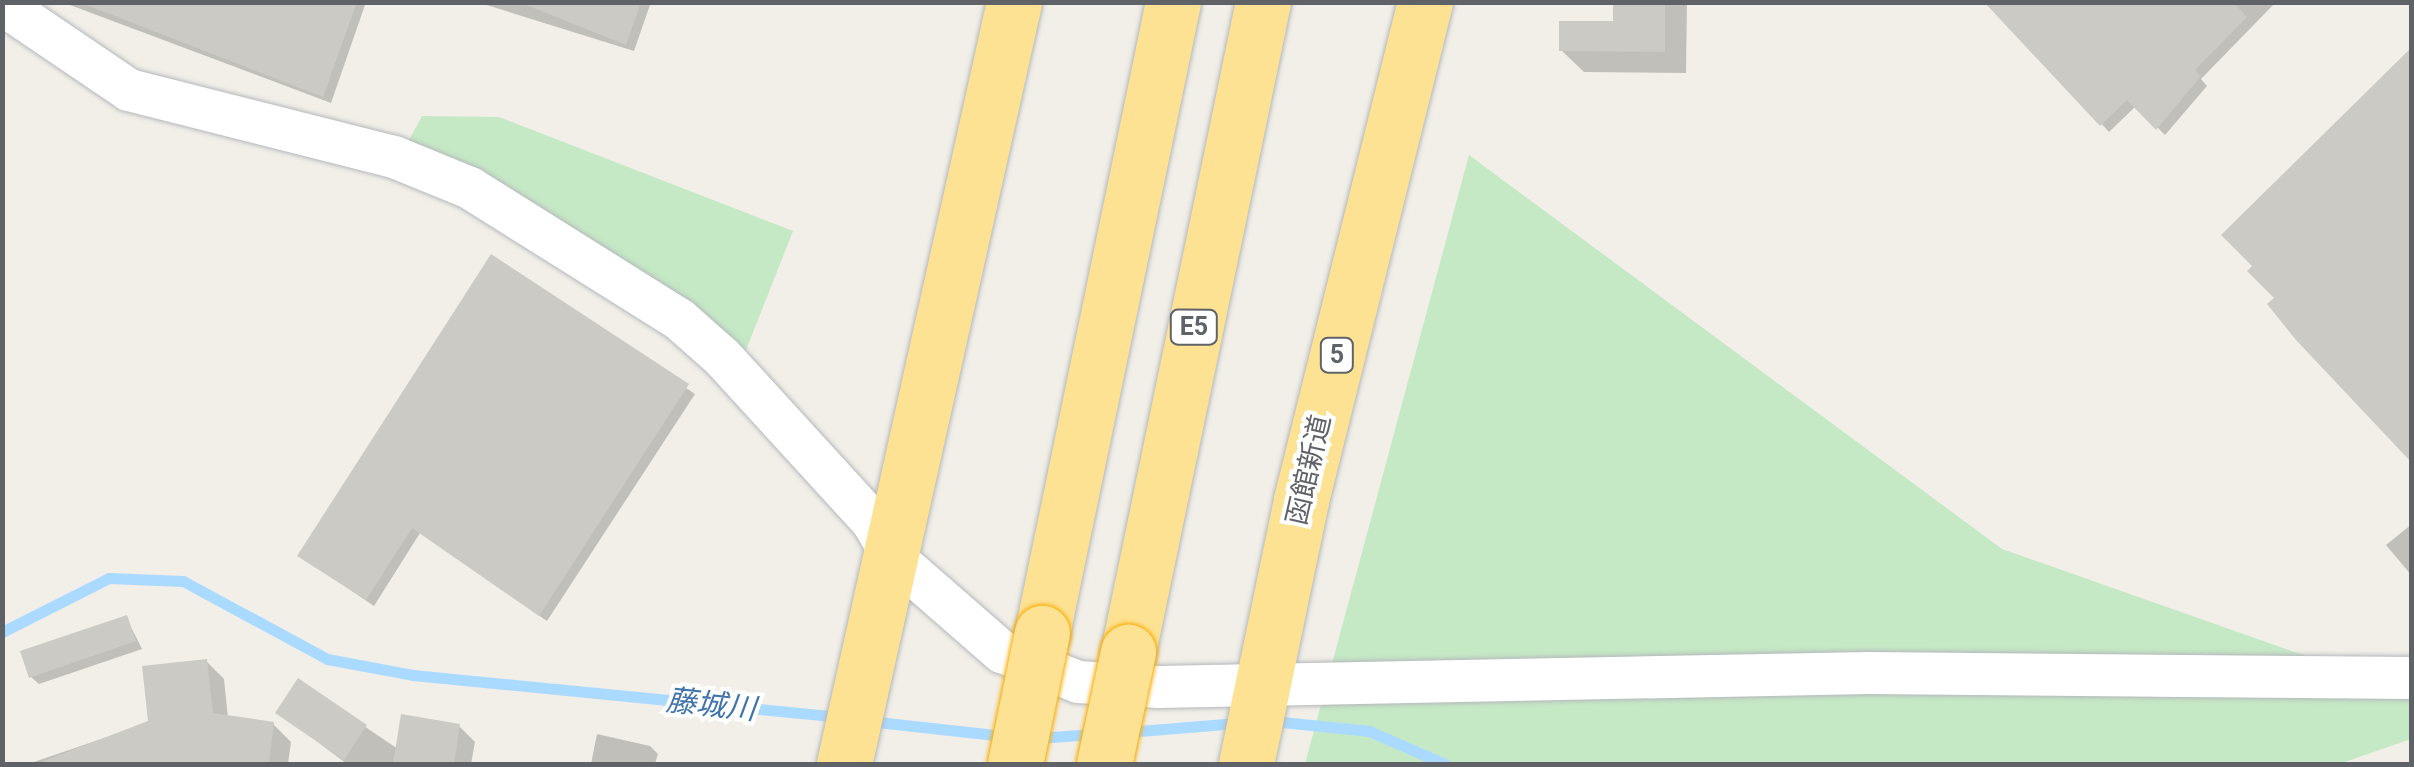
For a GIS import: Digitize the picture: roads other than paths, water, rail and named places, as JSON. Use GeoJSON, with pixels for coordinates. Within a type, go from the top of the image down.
{"type":"FeatureCollection","features":[{"type":"Feature","properties":{"kind":"highway"},"geometry":{"type":"LineString","coordinates":[[844,764],[894,557],[1014,2]]}},
{"type":"Feature","properties":{"kind":"highway"},"geometry":{"type":"LineString","coordinates":[[1015,764],[1174,2]]}},
{"type":"Feature","properties":{"kind":"highway","name":"E5"},"geometry":{"type":"LineString","coordinates":[[1104,764],[1263,2]]}},
{"type":"Feature","properties":{"kind":"highway","name":"函館新道"},"geometry":{"type":"LineString","coordinates":[[1246,764],[1301,500],[1425,2]]}},
{"type":"Feature","properties":{"kind":"street"},"geometry":{"type":"LineString","coordinates":[[2,4],[129,90],[394,156],[470,188],[679,319],[722,357],[872,522],[894,557],[1002,652],[1078,682],[1261,695],[1869,673],[2412,678]]}},
{"type":"Feature","properties":{"kind":"waterway","name":"藤城川"},"geometry":{"type":"LineString","coordinates":[[2,632],[109,578],[183,581],[327,659],[413,675],[840,717]]}},
{"type":"Feature","properties":{"kind":"waterway","name":"藤城川"},"geometry":{"type":"LineString","coordinates":[[868,721],[1004,736]]}},
{"type":"Feature","properties":{"kind":"waterway","name":"藤城川"},"geometry":{"type":"LineString","coordinates":[[1272,721],[1369,731],[1445,764]]}},
{"type":"Feature","properties":{"kind":"waterway","name":"藤城川"},"geometry":{"type":"LineString","coordinates":[[1127,732],[1238,723]]}},
{"type":"Feature","properties":{"kind":"waterway","name":"藤城川"},"geometry":{"type":"LineString","coordinates":[[1037,738],[1094,734]]}}]}
